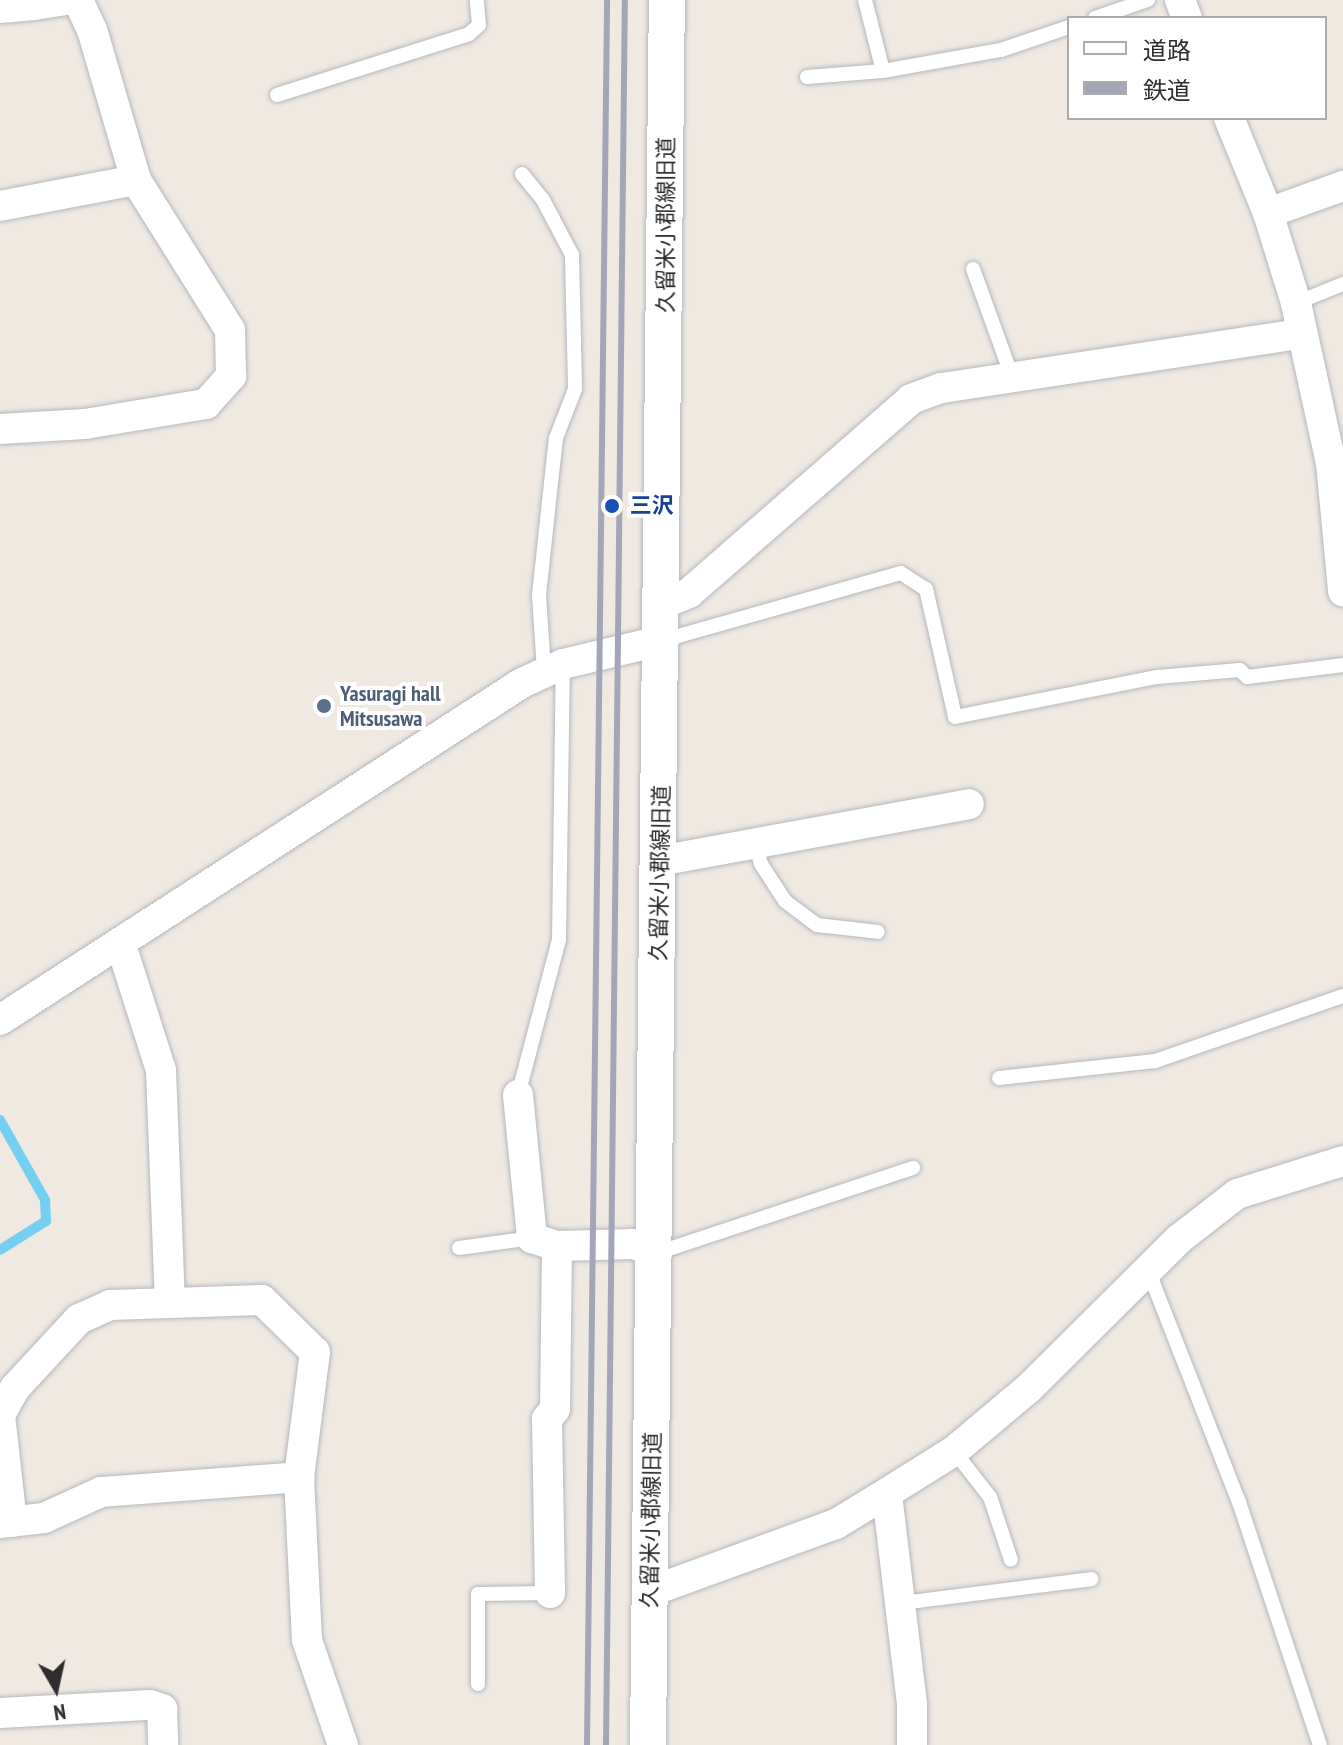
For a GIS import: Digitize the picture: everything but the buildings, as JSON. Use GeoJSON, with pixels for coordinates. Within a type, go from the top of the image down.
{"type":"FeatureCollection","features":[{"type":"Feature","properties":{"kind":"street"},"geometry":{"type":"LineString","coordinates":[[0,8],[65,0]]}},
{"type":"Feature","properties":{"kind":"street"},"geometry":{"type":"LineString","coordinates":[[0,429],[85,424],[206,404],[231,376],[230,330],[136,180],[92,30],[78,0]]}},
{"type":"Feature","properties":{"kind":"street","name":"久留米小郡線旧道"},"geometry":{"type":"LineString","coordinates":[[648,1745],[657,1253],[667,0]]}},
{"type":"Feature","properties":{"kind":"street"},"geometry":{"type":"LineString","coordinates":[[1230,120],[1268,213],[1296,303],[1301,334],[1337,463],[1343,591]]}},
{"type":"Feature","properties":{"kind":"street"},"geometry":{"type":"LineString","coordinates":[[0,206],[136,180]]}},
{"type":"Feature","properties":{"kind":"street"},"geometry":{"type":"LineString","coordinates":[[1268,213],[1343,186]]}},
{"type":"Feature","properties":{"kind":"street"},"geometry":{"type":"LineString","coordinates":[[0,1020],[554,668],[663,622],[689,593],[911,399],[1012,377],[1301,334]]}},
{"type":"Feature","properties":{"kind":"street"},"geometry":{"type":"LineString","coordinates":[[659,861],[969,804]]}},
{"type":"Feature","properties":{"kind":"street"},"geometry":{"type":"LineString","coordinates":[[121,945],[161,1070],[170,1301]]}},
{"type":"Feature","properties":{"kind":"street"},"geometry":{"type":"LineString","coordinates":[[518,1095],[545,1242],[555,1409],[547,1419],[550,1593]]}},
{"type":"Feature","properties":{"kind":"street"},"geometry":{"type":"LineString","coordinates":[[649,1592],[836,1524],[887,1493],[954,1451],[1029,1388],[1148,1270],[1237,1194],[1343,1161]]}},
{"type":"Feature","properties":{"kind":"street"},"geometry":{"type":"LineString","coordinates":[[545,1242],[634,1244],[657,1253]]}},
{"type":"Feature","properties":{"kind":"street"},"geometry":{"type":"LineString","coordinates":[[299,1477],[101,1492],[44,1518],[6,1522],[0,1415],[15,1388],[79,1319],[110,1305],[262,1300],[315,1352],[299,1477],[307,1640],[343,1745]]}},
{"type":"Feature","properties":{"kind":"street"},"geometry":{"type":"LineString","coordinates":[[887,1493],[902,1603],[912,1745]]}},
{"type":"Feature","properties":{"kind":"street"},"geometry":{"type":"LineString","coordinates":[[0,1713],[150,1705],[162,1709],[163,1745]]}},
{"type":"Feature","properties":{"kind":"lane"},"geometry":{"type":"LineString","coordinates":[[277,95],[469,34],[479,25],[477,0]]}},
{"type":"Feature","properties":{"kind":"lane"},"geometry":{"type":"LineString","coordinates":[[865,0],[883,71]]}},
{"type":"Feature","properties":{"kind":"lane"},"geometry":{"type":"LineString","coordinates":[[1101,16],[1148,0]]}},
{"type":"Feature","properties":{"kind":"lane"},"geometry":{"type":"LineString","coordinates":[[807,77],[883,71],[1001,50],[1067,28]]}},
{"type":"Feature","properties":{"kind":"lane"},"geometry":{"type":"LineString","coordinates":[[518,1095],[559,940],[554,668],[539,595],[556,438],[575,389],[572,255],[543,200],[522,174]]}},
{"type":"Feature","properties":{"kind":"lane"},"geometry":{"type":"LineString","coordinates":[[973,269],[1012,377]]}},
{"type":"Feature","properties":{"kind":"lane"},"geometry":{"type":"LineString","coordinates":[[1296,303],[1343,284]]}},
{"type":"Feature","properties":{"kind":"lane"},"geometry":{"type":"LineString","coordinates":[[663,622],[901,573],[926,589],[955,717],[1157,677],[1240,670],[1247,677],[1343,665]]}},
{"type":"Feature","properties":{"kind":"lane"},"geometry":{"type":"LineString","coordinates":[[755,843],[761,864],[785,901],[817,925],[878,932]]}},
{"type":"Feature","properties":{"kind":"lane"},"geometry":{"type":"LineString","coordinates":[[999,1078],[1155,1061],[1343,996]]}},
{"type":"Feature","properties":{"kind":"lane"},"geometry":{"type":"LineString","coordinates":[[657,1253],[913,1168]]}},
{"type":"Feature","properties":{"kind":"lane"},"geometry":{"type":"LineString","coordinates":[[459,1248],[545,1242]]}},
{"type":"Feature","properties":{"kind":"lane"},"geometry":{"type":"LineString","coordinates":[[1148,1270],[1239,1502],[1320,1745]]}},
{"type":"Feature","properties":{"kind":"lane"},"geometry":{"type":"LineString","coordinates":[[954,1451],[990,1497],[1011,1560]]}},
{"type":"Feature","properties":{"kind":"lane"},"geometry":{"type":"LineString","coordinates":[[902,1603],[1091,1579]]}},
{"type":"Feature","properties":{"kind":"lane"},"geometry":{"type":"LineString","coordinates":[[478,1684],[478,1594],[550,1593]]}},
{"type":"Feature","properties":{"kind":"waterway"},"geometry":{"type":"LineString","coordinates":[[0,1120],[45,1200],[46,1221],[0,1250]]}},
{"type":"Feature","properties":{"kind":"railway"},"geometry":{"type":"LineString","coordinates":[[587,1745],[607,0]]}},
{"type":"Feature","properties":{"kind":"railway"},"geometry":{"type":"LineString","coordinates":[[606,1745],[625,0]]}},
{"type":"Feature","properties":{"kind":"place","name":"三沢"},"geometry":{"type":"Point","coordinates":[612,506]}},
{"type":"Feature","properties":{"kind":"place","name":"Yasuragi hall Mitsusawa"},"geometry":{"type":"Point","coordinates":[324,706]}}]}
